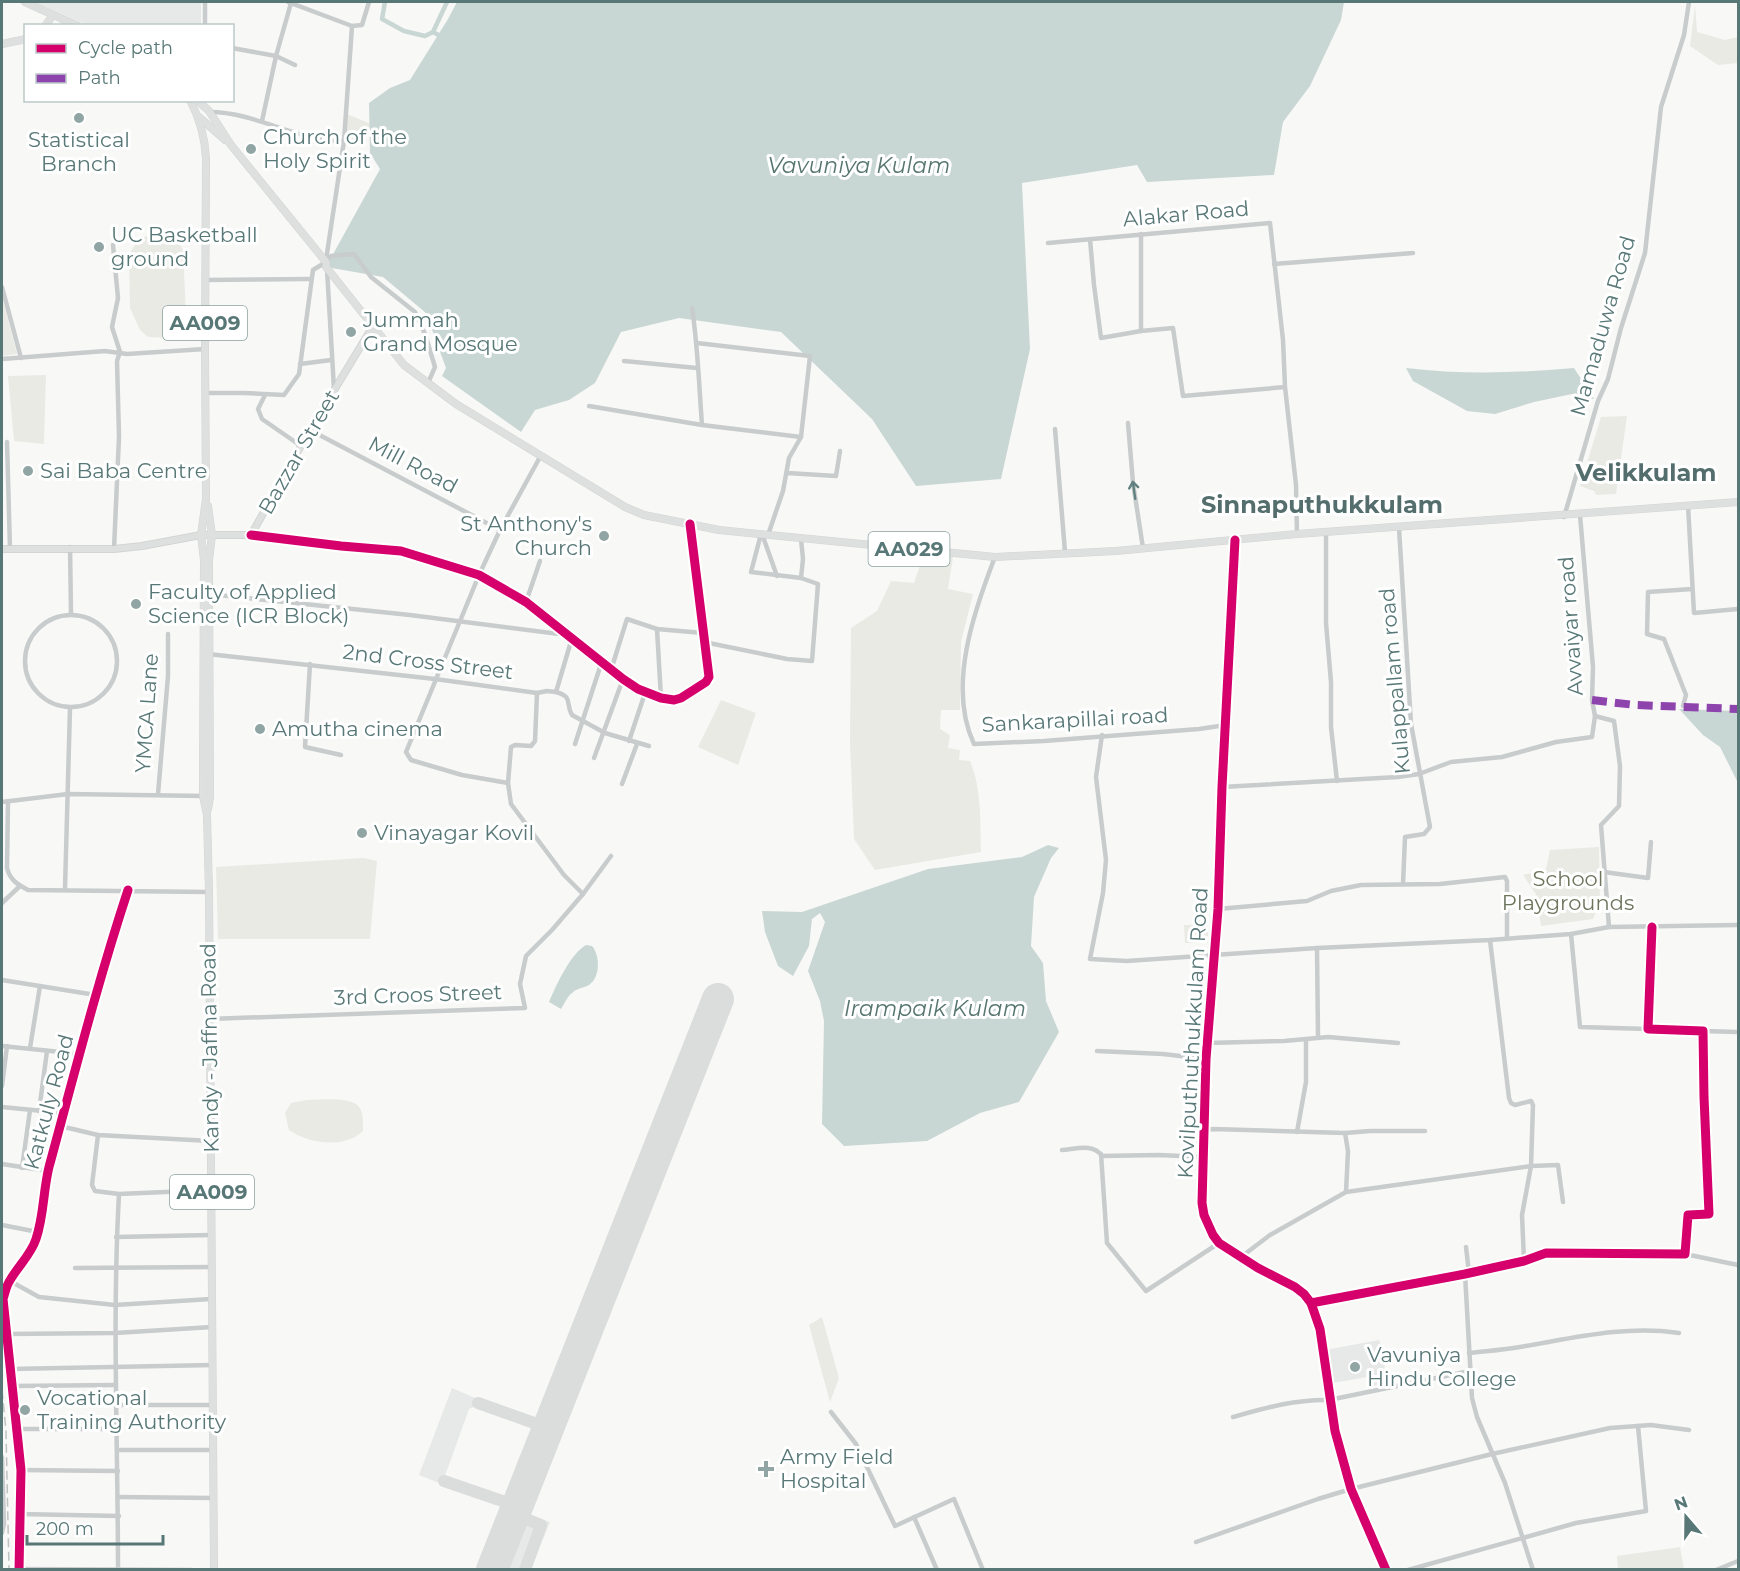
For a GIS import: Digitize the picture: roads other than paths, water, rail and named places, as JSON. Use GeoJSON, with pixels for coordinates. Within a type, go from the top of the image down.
{"type":"FeatureCollection","features":[{"type":"Feature","properties":{"kind":"highway"},"geometry":{"type":"LineString","coordinates":[[25,2],[53,15],[64,23]]}},
{"type":"Feature","properties":{"kind":"highway"},"geometry":{"type":"LineString","coordinates":[[46,24],[53,15]]}},
{"type":"Feature","properties":{"kind":"highway"},"geometry":{"type":"LineString","coordinates":[[2,44],[24,39]]}},
{"type":"Feature","properties":{"kind":"highway","name":"AA009"},"geometry":{"type":"LineString","coordinates":[[191,102],[199,116]]}},
{"type":"Feature","properties":{"kind":"highway"},"geometry":{"type":"LineString","coordinates":[[199,116],[203,102]]}},
{"type":"Feature","properties":{"kind":"highway"},"geometry":{"type":"LineString","coordinates":[[203,102],[209,111]]}},
{"type":"Feature","properties":{"kind":"highway","name":"AA029"},"geometry":{"type":"LineString","coordinates":[[209,111],[231,145],[404,364],[456,404],[540,457],[625,507],[644,515],[764,535],[995,557],[1564,517],[1738,502]]}},
{"type":"Feature","properties":{"kind":"highway","name":"Kandy - Jaffna Road"},"geometry":{"type":"LineString","coordinates":[[209,111],[206,144],[206,499],[201,535],[206,593],[214,1569]]}},
{"type":"Feature","properties":{"kind":"highway","name":"AA029"},"geometry":{"type":"LineString","coordinates":[[199,116],[231,145]]}},
{"type":"Feature","properties":{"kind":"highway","name":"Kandy - Jaffna Road"},"geometry":{"type":"LineString","coordinates":[[199,116],[206,144]]}},
{"type":"Feature","properties":{"kind":"highway"},"geometry":{"type":"LineString","coordinates":[[206,144],[210,137],[218,134]]}},
{"type":"Feature","properties":{"kind":"highway","name":"Kandy - Jaffna Road"},"geometry":{"type":"LineString","coordinates":[[206,499],[212,535],[206,593]]}},
{"type":"Feature","properties":{"kind":"main road","name":"Bazzar Street"},"geometry":{"type":"LineString","coordinates":[[2,549],[70,547],[114,549],[201,535],[251,535],[310,430],[373,326]]}},
{"type":"Feature","properties":{"kind":"street"},"geometry":{"type":"LineString","coordinates":[[205,2],[206,24]]}},
{"type":"Feature","properties":{"kind":"street"},"geometry":{"type":"LineString","coordinates":[[262,121],[289,2],[352,26],[362,25],[369,2]]}},
{"type":"Feature","properties":{"kind":"street","name":"Mamaduwa Road"},"geometry":{"type":"LineString","coordinates":[[1564,517],[1645,253],[1661,107],[1684,35],[1689,2]]}},
{"type":"Feature","properties":{"kind":"street"},"geometry":{"type":"LineString","coordinates":[[334,389],[326,265],[344,141],[352,26]]}},
{"type":"Feature","properties":{"kind":"street"},"geometry":{"type":"LineString","coordinates":[[234,48],[276,56],[295,65]]}},
{"type":"Feature","properties":{"kind":"street"},"geometry":{"type":"LineString","coordinates":[[209,111],[262,121],[328,141],[344,141]]}},
{"type":"Feature","properties":{"kind":"street","name":"Alakar Road"},"geometry":{"type":"LineString","coordinates":[[1048,243],[1270,223],[1296,485],[1297,534]]}},
{"type":"Feature","properties":{"kind":"street"},"geometry":{"type":"LineString","coordinates":[[1141,234],[1142,331]]}},
{"type":"Feature","properties":{"kind":"street"},"geometry":{"type":"LineString","coordinates":[[1090,239],[1101,338],[1173,328],[1183,396],[1285,387]]}},
{"type":"Feature","properties":{"kind":"street"},"geometry":{"type":"LineString","coordinates":[[113,245],[118,298],[112,327],[120,352],[117,361],[119,437],[114,549]]}},
{"type":"Feature","properties":{"kind":"street"},"geometry":{"type":"LineString","coordinates":[[1274,264],[1413,253]]}},
{"type":"Feature","properties":{"kind":"street"},"geometry":{"type":"LineString","coordinates":[[206,393],[284,395],[299,374],[313,270],[326,265],[331,256],[354,254],[371,277],[415,312],[425,334],[435,367],[428,383]]}},
{"type":"Feature","properties":{"kind":"street"},"geometry":{"type":"LineString","coordinates":[[205,280],[310,279]]}},
{"type":"Feature","properties":{"kind":"street"},"geometry":{"type":"LineString","coordinates":[[2,287],[21,358]]}},
{"type":"Feature","properties":{"kind":"street"},"geometry":{"type":"LineString","coordinates":[[692,308],[697,343],[702,425]]}},
{"type":"Feature","properties":{"kind":"street"},"geometry":{"type":"LineString","coordinates":[[697,343],[810,356],[801,437],[789,458],[787,473],[751,572],[801,578],[818,584],[814,649],[811,661],[787,660],[704,642]]}},
{"type":"Feature","properties":{"kind":"street"},"geometry":{"type":"LineString","coordinates":[[2,359],[105,351],[164,353],[205,349]]}},
{"type":"Feature","properties":{"kind":"street"},"geometry":{"type":"LineString","coordinates":[[300,364],[331,360]]}},
{"type":"Feature","properties":{"kind":"street"},"geometry":{"type":"LineString","coordinates":[[624,361],[697,368]]}},
{"type":"Feature","properties":{"kind":"street"},"geometry":{"type":"LineString","coordinates":[[265,395],[258,409],[262,419],[301,446]]}},
{"type":"Feature","properties":{"kind":"street"},"geometry":{"type":"LineString","coordinates":[[589,406],[702,425],[801,437]]}},
{"type":"Feature","properties":{"kind":"street"},"geometry":{"type":"LineString","coordinates":[[1128,423],[1133,483],[1143,548]]}},
{"type":"Feature","properties":{"kind":"street"},"geometry":{"type":"LineString","coordinates":[[1055,429],[1065,552]]}},
{"type":"Feature","properties":{"kind":"street","name":"Mill Road"},"geometry":{"type":"LineString","coordinates":[[310,430],[500,530]]}},
{"type":"Feature","properties":{"kind":"street"},"geometry":{"type":"LineString","coordinates":[[7,442],[10,548]]}},
{"type":"Feature","properties":{"kind":"street"},"geometry":{"type":"LineString","coordinates":[[787,473],[836,476],[840,451]]}},
{"type":"Feature","properties":{"kind":"street"},"geometry":{"type":"LineString","coordinates":[[540,457],[500,530],[479,575],[406,750],[409,759],[462,775],[508,783],[511,804],[564,875],[583,894],[611,856]]}},
{"type":"Feature","properties":{"kind":"street"},"geometry":{"type":"LineString","coordinates":[[1688,505],[1694,613],[1738,609]]}},
{"type":"Feature","properties":{"kind":"street","name":"Avvaiyar road"},"geometry":{"type":"LineString","coordinates":[[1580,515],[1593,667],[1592,700],[1595,716],[1614,720],[1620,766],[1619,806],[1601,825],[1609,927]]}},
{"type":"Feature","properties":{"kind":"street"},"geometry":{"type":"LineString","coordinates":[[251,535],[400,551],[479,575],[526,602],[623,679],[645,693],[674,700],[681,698],[710,677],[690,524]]}},
{"type":"Feature","properties":{"kind":"street","name":"Kulappallam road"},"geometry":{"type":"LineString","coordinates":[[1399,528],[1411,724],[1430,827],[1424,834],[1405,837],[1403,884]]}},
{"type":"Feature","properties":{"kind":"street"},"geometry":{"type":"LineString","coordinates":[[1326,534],[1326,623],[1331,682],[1331,727],[1337,781]]}},
{"type":"Feature","properties":{"kind":"street"},"geometry":{"type":"LineString","coordinates":[[764,535],[777,576]]}},
{"type":"Feature","properties":{"kind":"street"},"geometry":{"type":"LineString","coordinates":[[801,539],[803,559],[801,578]]}},
{"type":"Feature","properties":{"kind":"street","name":"Kovilputhuthukkulam Road"},"geometry":{"type":"LineString","coordinates":[[1219,1243],[1213,1235],[1203,1209],[1202,1156],[1206,1059],[1218,909],[1235,540]]}},
{"type":"Feature","properties":{"kind":"street"},"geometry":{"type":"LineString","coordinates":[[70,547],[71,614]]}},
{"type":"Feature","properties":{"kind":"street","name":"Sankarapillai road"},"geometry":{"type":"LineString","coordinates":[[995,557],[978,599],[969,631],[964,664],[966,723],[974,744],[1199,729],[1226,724]]}},
{"type":"Feature","properties":{"kind":"street"},"geometry":{"type":"LineString","coordinates":[[526,602],[540,561]]}},
{"type":"Feature","properties":{"kind":"street"},"geometry":{"type":"LineString","coordinates":[[1683,706],[1686,695],[1664,639],[1647,634],[1648,592],[1692,589]]}},
{"type":"Feature","properties":{"kind":"street"},"geometry":{"type":"LineString","coordinates":[[206,593],[410,615],[571,637]]}},
{"type":"Feature","properties":{"kind":"street"},"geometry":{"type":"LineString","coordinates":[[71,614],[99,623],[116,647],[118,661],[115,676],[108,689],[98,699],[85,706],[70,708],[54,705],[40,696],[30,684],[25,669],[25,653],[31,638],[41,625],[55,617],[71,614]]}},
{"type":"Feature","properties":{"kind":"street"},"geometry":{"type":"LineString","coordinates":[[612,670],[627,619],[657,628],[703,633]]}},
{"type":"Feature","properties":{"kind":"street"},"geometry":{"type":"LineString","coordinates":[[657,628],[661,698]]}},
{"type":"Feature","properties":{"kind":"street","name":"YMCA Lane"},"geometry":{"type":"LineString","coordinates":[[158,794],[168,676],[168,634]]}},
{"type":"Feature","properties":{"kind":"street"},"geometry":{"type":"LineString","coordinates":[[556,693],[571,637]]}},
{"type":"Feature","properties":{"kind":"street","name":"2nd Cross Street"},"geometry":{"type":"LineString","coordinates":[[206,654],[310,664],[537,693],[535,741],[531,746],[515,744],[511,747],[508,783]]}},
{"type":"Feature","properties":{"kind":"street"},"geometry":{"type":"LineString","coordinates":[[575,744],[602,662]]}},
{"type":"Feature","properties":{"kind":"street"},"geometry":{"type":"LineString","coordinates":[[310,664],[305,747],[341,755]]}},
{"type":"Feature","properties":{"kind":"street"},"geometry":{"type":"LineString","coordinates":[[594,758],[623,679]]}},
{"type":"Feature","properties":{"kind":"street"},"geometry":{"type":"LineString","coordinates":[[537,693],[564,695],[567,698],[570,712],[582,721],[605,733],[649,746]]}},
{"type":"Feature","properties":{"kind":"street"},"geometry":{"type":"LineString","coordinates":[[628,741],[645,693]]}},
{"type":"Feature","properties":{"kind":"street"},"geometry":{"type":"LineString","coordinates":[[66,889],[70,708]]}},
{"type":"Feature","properties":{"kind":"street"},"geometry":{"type":"LineString","coordinates":[[1222,787],[1419,774],[1450,762],[1502,757],[1557,742],[1592,737],[1595,716]]}},
{"type":"Feature","properties":{"kind":"street"},"geometry":{"type":"LineString","coordinates":[[1102,735],[1096,777],[1106,860],[1090,959],[1127,961],[1317,948],[1490,940],[1571,934],[1609,927],[1738,925]]}},
{"type":"Feature","properties":{"kind":"street"},"geometry":{"type":"LineString","coordinates":[[622,784],[637,744]]}},
{"type":"Feature","properties":{"kind":"street"},"geometry":{"type":"LineString","coordinates":[[2,802],[68,794],[207,796]]}},
{"type":"Feature","properties":{"kind":"street"},"geometry":{"type":"LineString","coordinates":[[8,801],[7,868],[13,880],[21,886],[36,890],[209,892]]}},
{"type":"Feature","properties":{"kind":"street"},"geometry":{"type":"LineString","coordinates":[[1604,872],[1648,878],[1651,842]]}},
{"type":"Feature","properties":{"kind":"street"},"geometry":{"type":"LineString","coordinates":[[1218,909],[1307,901],[1331,891],[1361,885],[1440,884],[1505,877],[1507,881],[1507,938]]}},
{"type":"Feature","properties":{"kind":"street"},"geometry":{"type":"LineString","coordinates":[[2,903],[21,886]]}},
{"type":"Feature","properties":{"kind":"street","name":"Katkuly Road"},"geometry":{"type":"LineString","coordinates":[[19,1569],[21,1470],[3,1299],[9,1281],[36,1242],[48,1172],[63,1113],[102,968],[128,890]]}},
{"type":"Feature","properties":{"kind":"street","name":"3rd Croos Street"},"geometry":{"type":"LineString","coordinates":[[209,1019],[525,1008],[520,984],[526,956],[583,894]]}},
{"type":"Feature","properties":{"kind":"street"},"geometry":{"type":"LineString","coordinates":[[1648,1029],[1652,927]]}},
{"type":"Feature","properties":{"kind":"street"},"geometry":{"type":"LineString","coordinates":[[1571,934],[1580,1027],[1738,1032]]}},
{"type":"Feature","properties":{"kind":"street"},"geometry":{"type":"LineString","coordinates":[[1490,940],[1511,1104],[1531,1101],[1533,1106],[1531,1166],[1522,1215],[1524,1261]]}},
{"type":"Feature","properties":{"kind":"street"},"geometry":{"type":"LineString","coordinates":[[1317,948],[1318,1037]]}},
{"type":"Feature","properties":{"kind":"street"},"geometry":{"type":"LineString","coordinates":[[2,980],[96,995]]}},
{"type":"Feature","properties":{"kind":"street"},"geometry":{"type":"LineString","coordinates":[[30,1048],[40,986]]}},
{"type":"Feature","properties":{"kind":"street"},"geometry":{"type":"LineString","coordinates":[[1685,1254],[1688,1215],[1709,1214],[1703,1031]]}},
{"type":"Feature","properties":{"kind":"street"},"geometry":{"type":"LineString","coordinates":[[1208,1043],[1318,1037],[1398,1042]]}},
{"type":"Feature","properties":{"kind":"street"},"geometry":{"type":"LineString","coordinates":[[1297,1132],[1306,1082],[1306,1039]]}},
{"type":"Feature","properties":{"kind":"street"},"geometry":{"type":"LineString","coordinates":[[2,1086],[4,1046],[80,1054]]}},
{"type":"Feature","properties":{"kind":"street"},"geometry":{"type":"LineString","coordinates":[[39,1111],[47,1051]]}},
{"type":"Feature","properties":{"kind":"street"},"geometry":{"type":"LineString","coordinates":[[1097,1051],[1163,1054],[1206,1059]]}},
{"type":"Feature","properties":{"kind":"street"},"geometry":{"type":"LineString","coordinates":[[2,1107],[63,1113]]}},
{"type":"Feature","properties":{"kind":"street"},"geometry":{"type":"LineString","coordinates":[[22,1168],[30,1110]]}},
{"type":"Feature","properties":{"kind":"street"},"geometry":{"type":"LineString","coordinates":[[60,1126],[98,1135],[212,1141]]}},
{"type":"Feature","properties":{"kind":"street"},"geometry":{"type":"LineString","coordinates":[[1203,1131],[1213,1129],[1345,1133],[1425,1131]]}},
{"type":"Feature","properties":{"kind":"street"},"geometry":{"type":"LineString","coordinates":[[1345,1133],[1348,1151],[1346,1192]]}},
{"type":"Feature","properties":{"kind":"street"},"geometry":{"type":"LineString","coordinates":[[98,1135],[92,1189],[95,1191],[119,1194],[212,1190]]}},
{"type":"Feature","properties":{"kind":"street"},"geometry":{"type":"LineString","coordinates":[[1062,1150],[1090,1148],[1096,1149],[1102,1156],[1202,1156]]}},
{"type":"Feature","properties":{"kind":"street"},"geometry":{"type":"LineString","coordinates":[[1101,1154],[1107,1243],[1146,1291],[1219,1243],[1295,1287],[1311,1303],[1320,1329],[1335,1431],[1351,1489],[1386,1569]]}},
{"type":"Feature","properties":{"kind":"street"},"geometry":{"type":"LineString","coordinates":[[2,1164],[48,1172]]}},
{"type":"Feature","properties":{"kind":"street"},"geometry":{"type":"LineString","coordinates":[[1241,1257],[1270,1235],[1346,1192],[1531,1166],[1558,1165],[1563,1202]]}},
{"type":"Feature","properties":{"kind":"street"},"geometry":{"type":"LineString","coordinates":[[118,1569],[115,1305],[119,1194]]}},
{"type":"Feature","properties":{"kind":"street"},"geometry":{"type":"LineString","coordinates":[[2,1225],[39,1232]]}},
{"type":"Feature","properties":{"kind":"street"},"geometry":{"type":"LineString","coordinates":[[116,1237],[212,1235]]}},
{"type":"Feature","properties":{"kind":"street"},"geometry":{"type":"LineString","coordinates":[[1466,1246],[1472,1398],[1477,1417],[1505,1484],[1533,1569]]}},
{"type":"Feature","properties":{"kind":"street"},"geometry":{"type":"LineString","coordinates":[[1311,1303],[1524,1261],[1546,1253],[1685,1254],[1738,1265]]}},
{"type":"Feature","properties":{"kind":"street"},"geometry":{"type":"LineString","coordinates":[[75,1268],[211,1267]]}},
{"type":"Feature","properties":{"kind":"street"},"geometry":{"type":"LineString","coordinates":[[9,1281],[39,1297],[115,1305],[211,1299]]}},
{"type":"Feature","properties":{"kind":"street"},"geometry":{"type":"LineString","coordinates":[[6,1334],[115,1333],[212,1328]]}},
{"type":"Feature","properties":{"kind":"street"},"geometry":{"type":"LineString","coordinates":[[1469,1353],[1519,1347],[1590,1334],[1653,1329],[1679,1333]]}},
{"type":"Feature","properties":{"kind":"street"},"geometry":{"type":"LineString","coordinates":[[10,1368],[213,1365]]}},
{"type":"Feature","properties":{"kind":"street"},"geometry":{"type":"LineString","coordinates":[[1233,1417],[1282,1404],[1307,1400],[1329,1400],[1470,1371]]}},
{"type":"Feature","properties":{"kind":"street"},"geometry":{"type":"LineString","coordinates":[[12,1386],[116,1385]]}},
{"type":"Feature","properties":{"kind":"street"},"geometry":{"type":"LineString","coordinates":[[116,1405],[214,1405]]}},
{"type":"Feature","properties":{"kind":"street"},"geometry":{"type":"LineString","coordinates":[[831,1412],[856,1444],[895,1526],[954,1499],[981,1569]]}},
{"type":"Feature","properties":{"kind":"street"},"geometry":{"type":"LineString","coordinates":[[1196,1542],[1351,1489],[1492,1454],[1610,1428],[1651,1425],[1689,1430]]}},
{"type":"Feature","properties":{"kind":"street"},"geometry":{"type":"LineString","coordinates":[[1408,1569],[1576,1523],[1646,1511],[1638,1426]]}},
{"type":"Feature","properties":{"kind":"street"},"geometry":{"type":"LineString","coordinates":[[18,1429],[116,1429]]}},
{"type":"Feature","properties":{"kind":"street"},"geometry":{"type":"LineString","coordinates":[[117,1450],[213,1450]]}},
{"type":"Feature","properties":{"kind":"street"},"geometry":{"type":"LineString","coordinates":[[2,1457],[3,1531],[19,1528]]}},
{"type":"Feature","properties":{"kind":"street"},"geometry":{"type":"LineString","coordinates":[[21,1470],[118,1471]]}},
{"type":"Feature","properties":{"kind":"street"},"geometry":{"type":"LineString","coordinates":[[117,1497],[212,1498]]}},
{"type":"Feature","properties":{"kind":"street"},"geometry":{"type":"LineString","coordinates":[[19,1514],[119,1516]]}},
{"type":"Feature","properties":{"kind":"street"},"geometry":{"type":"LineString","coordinates":[[914,1517],[937,1569]]}},
{"type":"Feature","properties":{"kind":"street"},"geometry":{"type":"LineString","coordinates":[[1716,1569],[1738,1561]]}},
{"type":"Feature","properties":{"kind":"street"},"geometry":{"type":"LineString","coordinates":[[19,1569],[192,1569]]}},
{"type":"Feature","properties":{"kind":"water","name":"Vavuniya Kulam"},"geometry":{"type":"Polygon","coordinates":[[[457,2],[1344,2],[1341,20],[1310,86],[1283,122],[1274,175],[1147,182],[1137,165],[1022,183],[1030,349],[1001,479],[916,486],[872,419],[781,332],[679,318],[621,332],[595,383],[569,400],[535,410],[521,432],[442,376],[446,368],[426,313],[383,277],[326,267],[380,169],[370,153],[369,103],[390,88],[410,80],[457,2]]]}},
{"type":"Feature","properties":{"kind":"water"},"geometry":{"type":"Polygon","coordinates":[[[1406,368],[1449,372],[1490,372],[1574,368],[1594,399],[1572,394],[1534,402],[1495,414],[1467,411],[1413,381],[1406,368]]]}},
{"type":"Feature","properties":{"kind":"water"},"geometry":{"type":"Polygon","coordinates":[[[1679,709],[1738,711],[1738,783],[1720,747],[1703,735],[1679,709]]]}},
{"type":"Feature","properties":{"kind":"water","name":"Irampaik Kulam"},"geometry":{"type":"Polygon","coordinates":[[[1048,845],[1059,848],[1051,858],[1034,897],[1031,946],[1043,963],[1046,1001],[1059,1032],[1019,1102],[980,1113],[927,1141],[844,1146],[822,1124],[824,1021],[820,1001],[808,971],[825,922],[820,913],[812,919],[809,946],[793,976],[778,966],[765,932],[762,911],[802,912],[928,869],[1022,857],[1048,845]]]}},
{"type":"Feature","properties":{"kind":"water"},"geometry":{"type":"Polygon","coordinates":[[[586,945],[592,946],[597,955],[596,977],[589,985],[570,995],[561,1009],[549,1002],[574,955],[586,945]]]}},
{"type":"Feature","properties":{"kind":"waterway"},"geometry":{"type":"LineString","coordinates":[[385,2],[382,19],[404,31],[425,36],[433,32]]}},
{"type":"Feature","properties":{"kind":"waterway"},"geometry":{"type":"LineString","coordinates":[[442,37],[433,32],[447,2]]}},
{"type":"Feature","properties":{"kind":"railway"},"geometry":{"type":"LineString","coordinates":[[2,1390],[6,1431],[9,1570]]}},
{"type":"Feature","properties":{"kind":"place","name":"Statistical Branch"},"geometry":{"type":"Point","coordinates":[79,118]}},
{"type":"Feature","properties":{"kind":"place","name":"Church of the Holy Spirit"},"geometry":{"type":"Point","coordinates":[251,149]}},
{"type":"Feature","properties":{"kind":"place","name":"UC Basketball ground"},"geometry":{"type":"Point","coordinates":[99,247]}},
{"type":"Feature","properties":{"kind":"place","name":"Jummah Grand Mosque"},"geometry":{"type":"Point","coordinates":[351,332]}},
{"type":"Feature","properties":{"kind":"place","name":"Sai Baba Centre"},"geometry":{"type":"Point","coordinates":[28,471]}},
{"type":"Feature","properties":{"kind":"place","name":"St Anthony's Church"},"geometry":{"type":"Point","coordinates":[604,536]}},
{"type":"Feature","properties":{"kind":"place","name":"Faculty of Applied Science (ICR Block)"},"geometry":{"type":"Point","coordinates":[136,604]}},
{"type":"Feature","properties":{"kind":"place","name":"Amutha cinema"},"geometry":{"type":"Point","coordinates":[260,729]}},
{"type":"Feature","properties":{"kind":"place","name":"Vinayagar Kovil"},"geometry":{"type":"Point","coordinates":[362,833]}},
{"type":"Feature","properties":{"kind":"place","name":"Vavuniya Hindu College"},"geometry":{"type":"Point","coordinates":[1355,1367]}},
{"type":"Feature","properties":{"kind":"place","name":"Vocational Training Authority"},"geometry":{"type":"Point","coordinates":[25,1410]}},
{"type":"Feature","properties":{"kind":"place","name":"Army Field Hospital"},"geometry":{"type":"Point","coordinates":[766,1469]}},
{"type":"Feature","properties":{"kind":"district","name":"Velikkulam"},"geometry":{"type":"Point","coordinates":[1646,473]}},
{"type":"Feature","properties":{"kind":"district","name":"Sinnaputhukkulam"},"geometry":{"type":"Point","coordinates":[1322,505]}},
{"type":"Feature","properties":{"kind":"park label","name":"School Playgrounds"},"geometry":{"type":"Point","coordinates":[1568,891]}}]}
